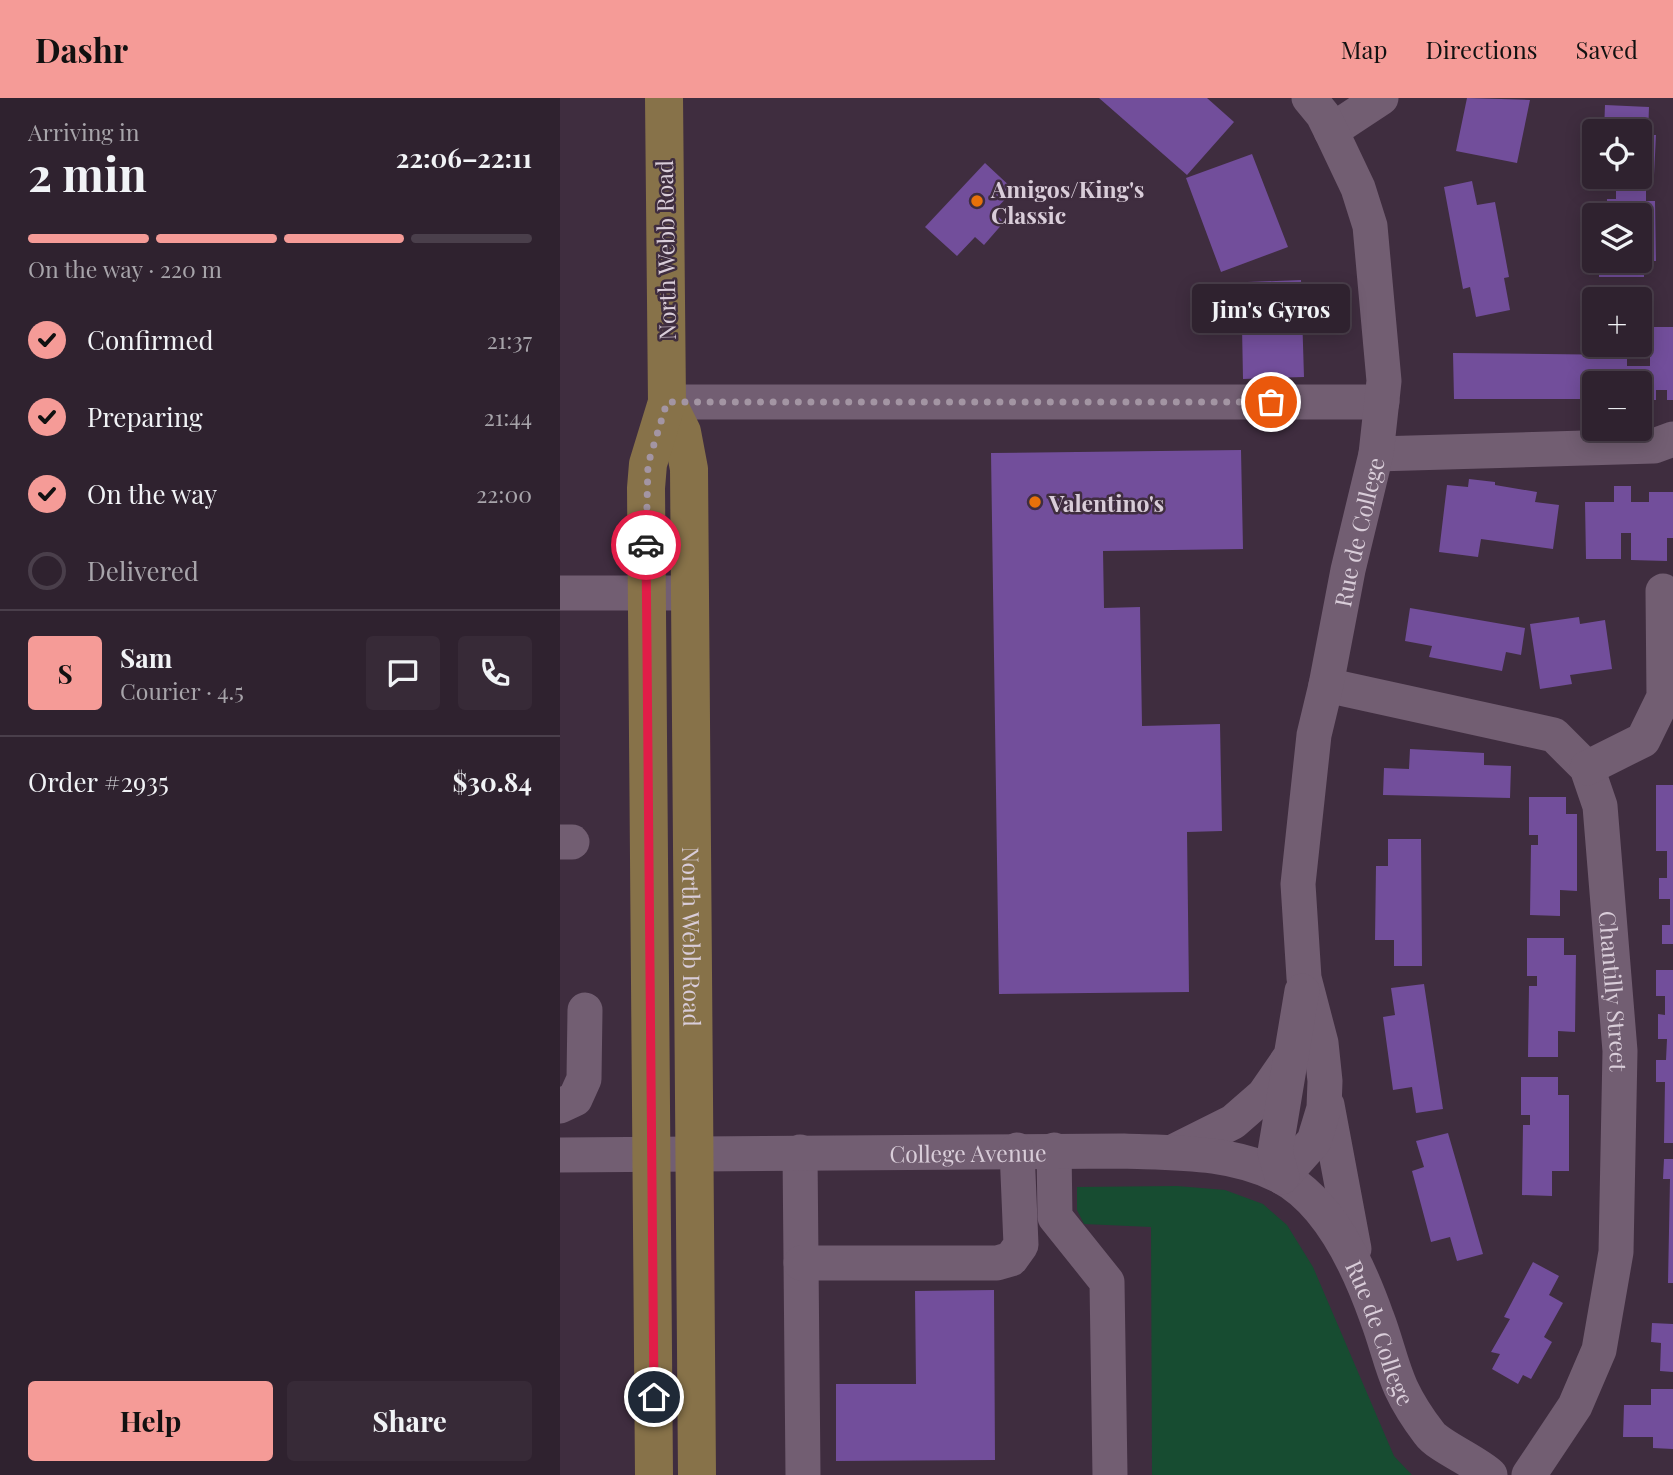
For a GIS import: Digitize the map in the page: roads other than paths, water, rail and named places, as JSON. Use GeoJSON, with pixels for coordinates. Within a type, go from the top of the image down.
{"type":"FeatureCollection","features":[{"type":"Feature","properties":{"kind":"main road","name":"North Webb Road"},"geometry":{"type":"LineString","coordinates":[[654,1475],[646,593],[648,464],[667,402],[664,98]]}},
{"type":"Feature","properties":{"kind":"main road","name":"North Webb Road"},"geometry":{"type":"LineString","coordinates":[[667,402],[682,432],[687,452],[691,593],[697,1475]]}},
{"type":"Feature","properties":{"kind":"street","name":"Rue de College"},"geometry":{"type":"LineString","coordinates":[[1282,1177],[1314,1141],[1324,1108],[1321,1043],[1304,978],[1298,884],[1314,735],[1348,570],[1376,454],[1384,381],[1370,226],[1358,188],[1331,131],[1323,115],[1309,98]]}},
{"type":"Feature","properties":{"kind":"street"},"geometry":{"type":"LineString","coordinates":[[1331,131],[1381,98]]}},
{"type":"Feature","properties":{"kind":"street"},"geometry":{"type":"LineString","coordinates":[[667,402],[1382,402]]}},
{"type":"Feature","properties":{"kind":"street"},"geometry":{"type":"LineString","coordinates":[[1376,454],[1654,446],[1673,439]]}},
{"type":"Feature","properties":{"kind":"street"},"geometry":{"type":"LineString","coordinates":[[1587,768],[1643,740],[1664,696],[1663,592]]}},
{"type":"Feature","properties":{"kind":"street"},"geometry":{"type":"LineString","coordinates":[[560,593],[691,593]]}},
{"type":"Feature","properties":{"kind":"street","name":"Chantilly Street"},"geometry":{"type":"LineString","coordinates":[[1326,685],[1554,735],[1587,768],[1600,806],[1619,1051],[1616,1252],[1599,1350],[1575,1406],[1529,1475]]}},
{"type":"Feature","properties":{"kind":"street","name":"Rue de College"},"geometry":{"type":"LineString","coordinates":[[1304,978],[1275,1152],[1282,1177],[1318,1207],[1338,1234],[1377,1315],[1402,1389],[1431,1437],[1480,1472]]}},
{"type":"Feature","properties":{"kind":"street"},"geometry":{"type":"LineString","coordinates":[[560,1107],[575,1099],[584,1079],[585,1010]]}},
{"type":"Feature","properties":{"kind":"street"},"geometry":{"type":"LineString","coordinates":[[1173,1153],[1233,1122],[1264,1095],[1290,1057]]}},
{"type":"Feature","properties":{"kind":"street"},"geometry":{"type":"LineString","coordinates":[[1325,1089],[1358,1273]]}},
{"type":"Feature","properties":{"kind":"street"},"geometry":{"type":"LineString","coordinates":[[801,1263],[997,1263],[1011,1259],[1021,1245],[1017,1150]]}},
{"type":"Feature","properties":{"kind":"street","name":"College Avenue"},"geometry":{"type":"LineString","coordinates":[[560,1155],[1017,1150],[1173,1153],[1232,1159],[1282,1177]]}},
{"type":"Feature","properties":{"kind":"street"},"geometry":{"type":"LineString","coordinates":[[1055,1150],[1055,1217],[1107,1282],[1110,1475]]}},
{"type":"Feature","properties":{"kind":"street"},"geometry":{"type":"LineString","coordinates":[[800,1152],[803,1475]]}},
{"type":"Feature","properties":{"kind":"place","name":"Amigos/King's Classic"},"geometry":{"type":"Point","coordinates":[977,201]}},
{"type":"Feature","properties":{"kind":"place","name":"Jim's Gyros"},"geometry":{"type":"Point","coordinates":[1271,402]}},
{"type":"Feature","properties":{"kind":"place","name":"Valentino's"},"geometry":{"type":"Point","coordinates":[1035,502]}}]}
